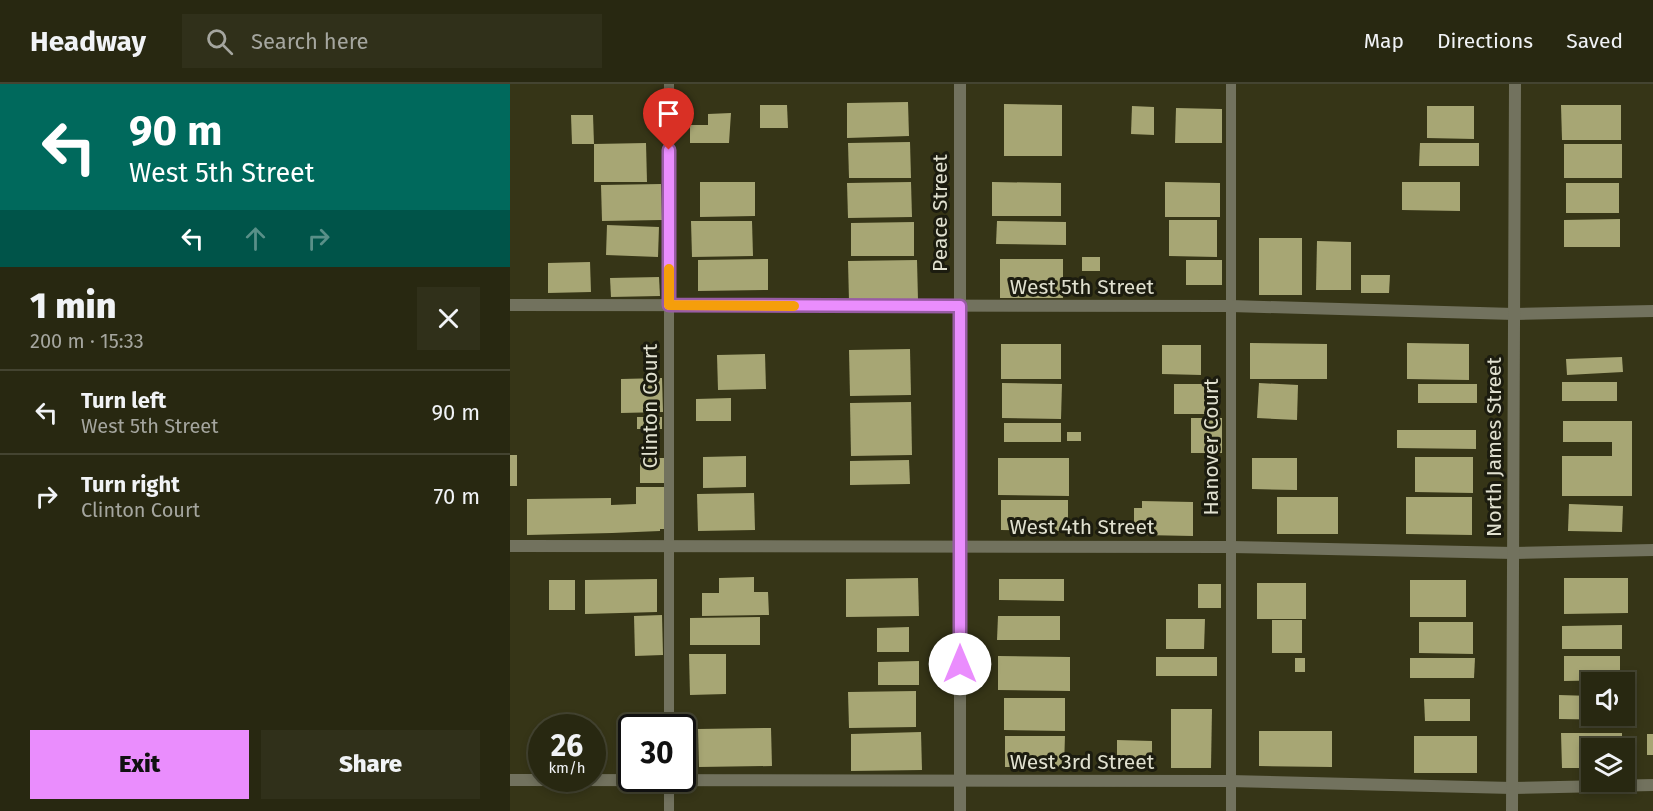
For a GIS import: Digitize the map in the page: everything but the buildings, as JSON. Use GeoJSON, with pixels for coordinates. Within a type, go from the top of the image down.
{"type":"FeatureCollection","features":[{"type":"Feature","properties":{"kind":"street","name":"Peace Street"},"geometry":{"type":"LineString","coordinates":[[960,84],[960,811]]}},
{"type":"Feature","properties":{"kind":"street","name":"North James Street"},"geometry":{"type":"LineString","coordinates":[[1512,811],[1515,84]]}},
{"type":"Feature","properties":{"kind":"street","name":"West 5th Street"},"geometry":{"type":"LineString","coordinates":[[510,305],[1231,306],[1514,314],[1653,311]]}},
{"type":"Feature","properties":{"kind":"street","name":"West 4th Street"},"geometry":{"type":"LineString","coordinates":[[510,546],[1230,547],[1513,553],[1653,550]]}},
{"type":"Feature","properties":{"kind":"street","name":"West 3rd Street"},"geometry":{"type":"LineString","coordinates":[[510,780],[618,779]]}},
{"type":"Feature","properties":{"kind":"street","name":"West 3rd Street"},"geometry":{"type":"LineString","coordinates":[[696,779],[1230,781],[1512,788],[1653,785]]}},
{"type":"Feature","properties":{"kind":"lane","name":"Clinton Court"},"geometry":{"type":"LineString","coordinates":[[669,84],[669,714]]}},
{"type":"Feature","properties":{"kind":"lane","name":"Hanover Court"},"geometry":{"type":"LineString","coordinates":[[1230,84],[1230,811]]}},
{"type":"Feature","properties":{"kind":"lane"},"geometry":{"type":"LineString","coordinates":[[669,792],[669,811]]}},
{"type":"Feature","properties":{"kind":"slow traffic"},"geometry":{"type":"LineString","coordinates":[[669,269],[669,305],[794,306]]}},
{"type":"Feature","properties":{"kind":"route"},"geometry":{"type":"LineString","coordinates":[[669,150],[669,305],[960,306],[960,664]]}}]}
